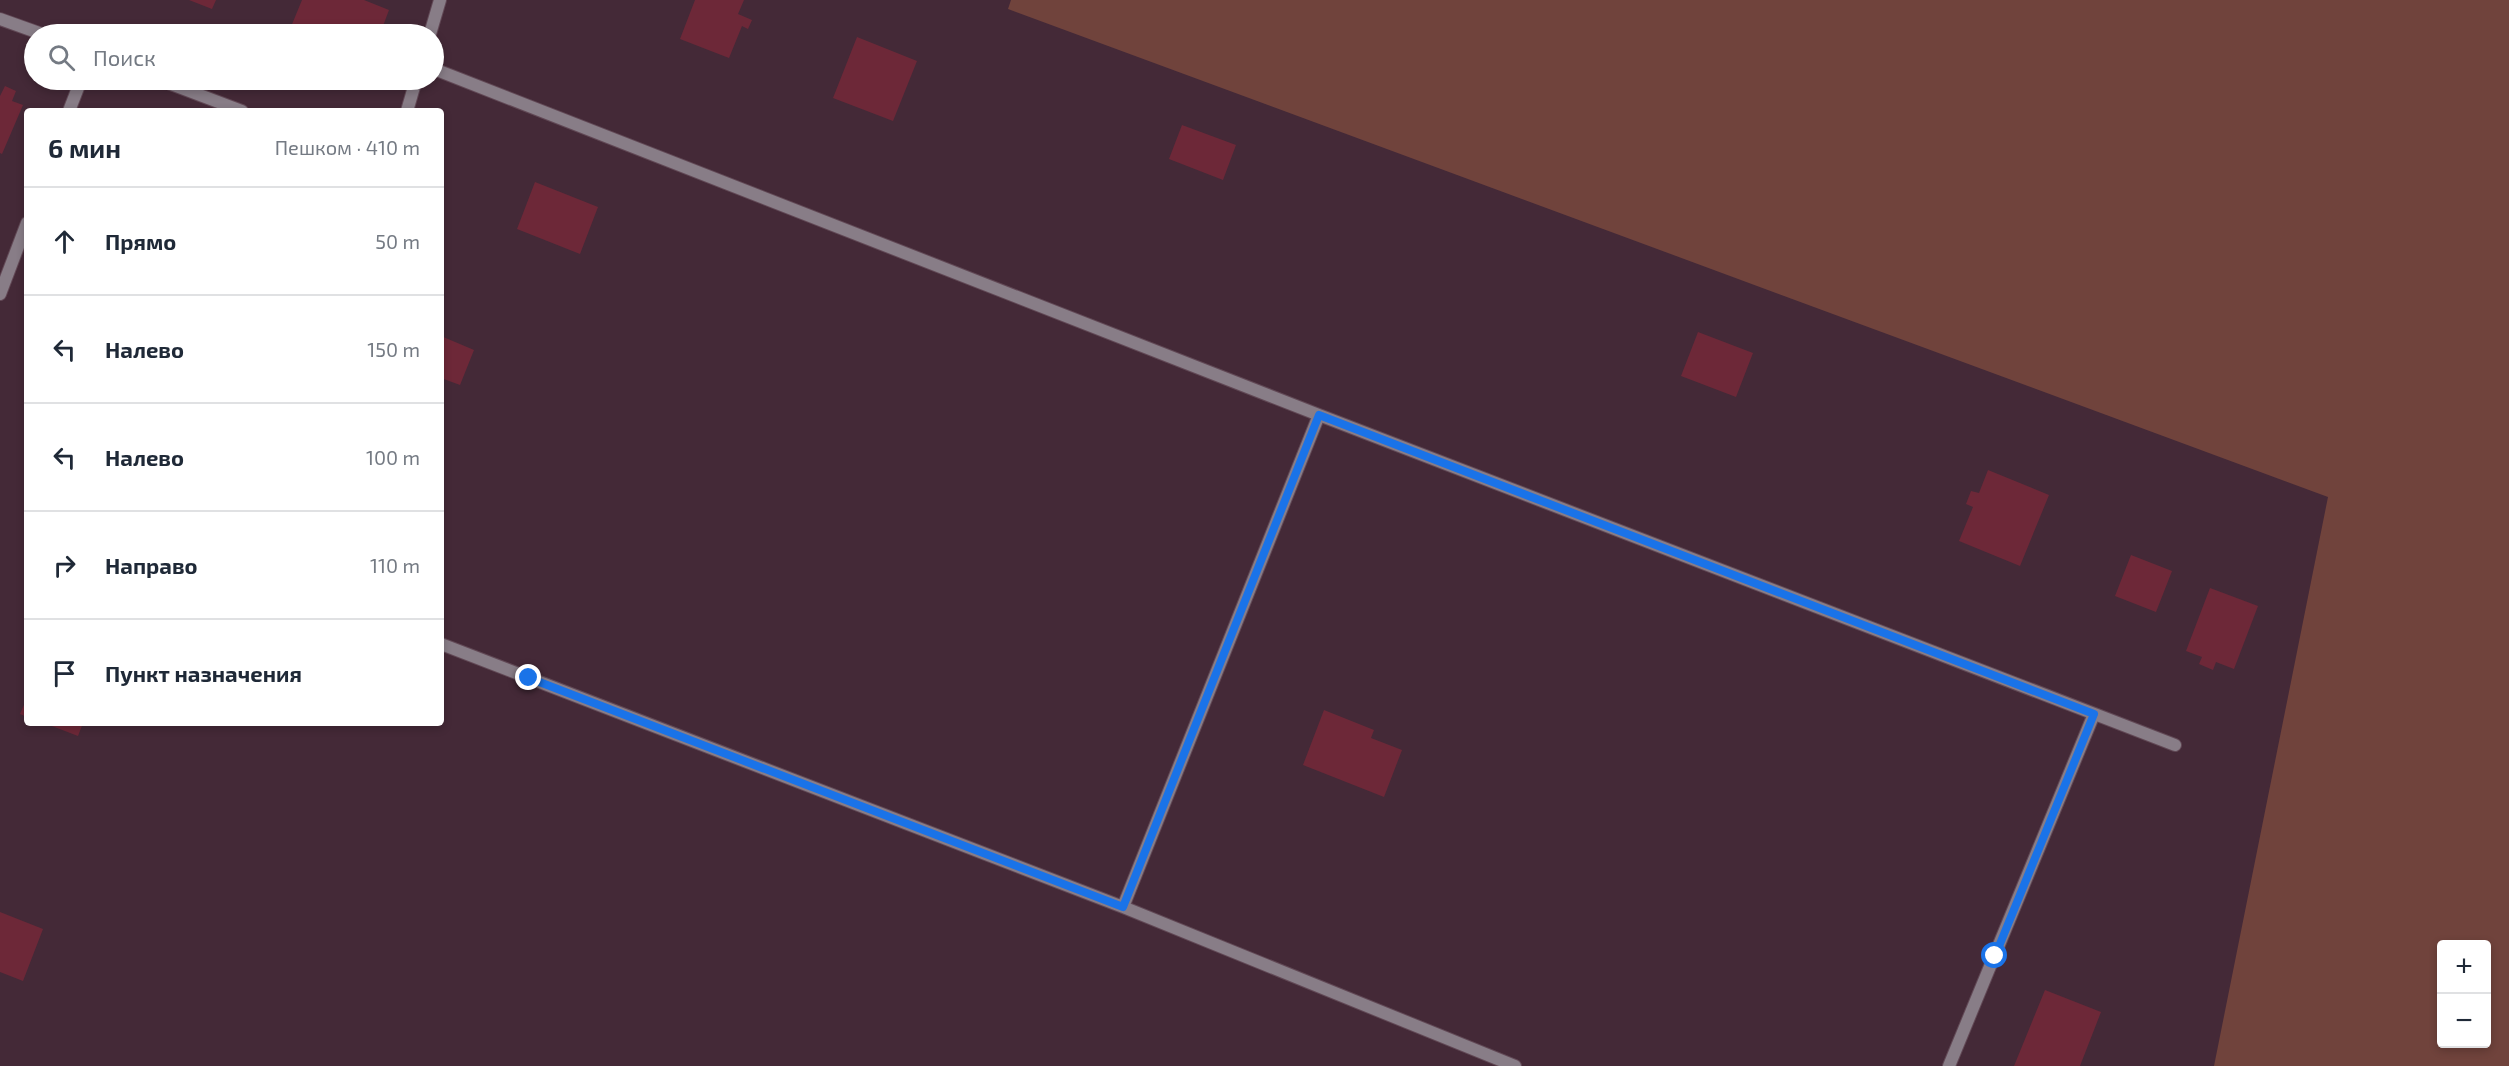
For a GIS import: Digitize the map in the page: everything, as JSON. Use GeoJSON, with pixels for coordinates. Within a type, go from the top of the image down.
{"type":"FeatureCollection","features":[{"type":"Feature","properties":{"kind":"street"},"geometry":{"type":"LineString","coordinates":[[433,24],[441,0]]}},
{"type":"Feature","properties":{"kind":"street"},"geometry":{"type":"LineString","coordinates":[[0,19],[24,28]]}},
{"type":"Feature","properties":{"kind":"street"},"geometry":{"type":"LineString","coordinates":[[444,73],[1319,415],[2175,745]]}},
{"type":"Feature","properties":{"kind":"street"},"geometry":{"type":"LineString","coordinates":[[70,108],[77,90]]}},
{"type":"Feature","properties":{"kind":"street"},"geometry":{"type":"LineString","coordinates":[[186,90],[234,108]]}},
{"type":"Feature","properties":{"kind":"street"},"geometry":{"type":"LineString","coordinates":[[408,108],[413,90]]}},
{"type":"Feature","properties":{"kind":"street"},"geometry":{"type":"LineString","coordinates":[[0,294],[24,231]]}},
{"type":"Feature","properties":{"kind":"street"},"geometry":{"type":"LineString","coordinates":[[1123,907],[1319,415]]}},
{"type":"Feature","properties":{"kind":"street"},"geometry":{"type":"LineString","coordinates":[[444,645],[1123,907],[1515,1066]]}},
{"type":"Feature","properties":{"kind":"street"},"geometry":{"type":"LineString","coordinates":[[1950,1066],[2094,714]]}},
{"type":"Feature","properties":{"kind":"shaded area"},"geometry":{"type":"Polygon","coordinates":[[[1011,0],[2509,0],[2509,1066],[2214,1066],[2328,497],[1008,9],[1011,0]]]}},
{"type":"Feature","properties":{"kind":"building"},"geometry":{"type":"Polygon","coordinates":[[[189,0],[216,0],[212,9],[189,0]]]}},
{"type":"Feature","properties":{"kind":"building"},"geometry":{"type":"Polygon","coordinates":[[[302,0],[364,0],[389,10],[384,24],[292,24],[302,0]]]}},
{"type":"Feature","properties":{"kind":"building"},"geometry":{"type":"Polygon","coordinates":[[[695,0],[744,0],[738,14],[752,20],[748,29],[742,26],[729,58],[680,39],[695,0]]]}},
{"type":"Feature","properties":{"kind":"building"},"geometry":{"type":"Polygon","coordinates":[[[857,37],[917,61],[893,121],[833,98],[857,37]]]}},
{"type":"Feature","properties":{"kind":"building"},"geometry":{"type":"Polygon","coordinates":[[[5,86],[16,91],[12,101],[23,105],[2,154],[0,153],[0,96],[5,86]]]}},
{"type":"Feature","properties":{"kind":"building"},"geometry":{"type":"Polygon","coordinates":[[[1182,125],[1236,145],[1223,180],[1169,159],[1182,125]]]}},
{"type":"Feature","properties":{"kind":"building"},"geometry":{"type":"Polygon","coordinates":[[[535,182],[598,207],[580,254],[517,229],[535,182]]]}},
{"type":"Feature","properties":{"kind":"building"},"geometry":{"type":"Polygon","coordinates":[[[1698,332],[1753,353],[1736,397],[1681,376],[1698,332]]]}},
{"type":"Feature","properties":{"kind":"building"},"geometry":{"type":"Polygon","coordinates":[[[444,337],[474,350],[460,385],[444,379],[444,337]]]}},
{"type":"Feature","properties":{"kind":"building"},"geometry":{"type":"Polygon","coordinates":[[[1988,470],[2049,495],[2020,566],[1959,541],[1973,507],[1966,504],[1971,491],[1979,493],[1988,470]]]}},
{"type":"Feature","properties":{"kind":"building"},"geometry":{"type":"Polygon","coordinates":[[[2131,555],[2172,571],[2156,612],[2115,596],[2131,555]]]}},
{"type":"Feature","properties":{"kind":"building"},"geometry":{"type":"Polygon","coordinates":[[[2210,588],[2258,606],[2234,669],[2216,662],[2213,670],[2199,664],[2202,657],[2186,651],[2210,588]]]}},
{"type":"Feature","properties":{"kind":"building"},"geometry":{"type":"Polygon","coordinates":[[[1324,710],[1374,730],[1371,738],[1402,750],[1384,797],[1303,765],[1324,710]]]}},
{"type":"Feature","properties":{"kind":"building"},"geometry":{"type":"Polygon","coordinates":[[[52,726],[82,726],[78,736],[52,726]]]}},
{"type":"Feature","properties":{"kind":"building"},"geometry":{"type":"Polygon","coordinates":[[[0,912],[43,929],[23,981],[0,972],[0,912]]]}},
{"type":"Feature","properties":{"kind":"building"},"geometry":{"type":"Polygon","coordinates":[[[2045,990],[2101,1012],[2080,1066],[2014,1066],[2045,990]]]}},
{"type":"Feature","properties":{"kind":"route"},"geometry":{"type":"LineString","coordinates":[[529,678],[1123,907],[1319,415],[2094,714],[1995,956]]}}]}
